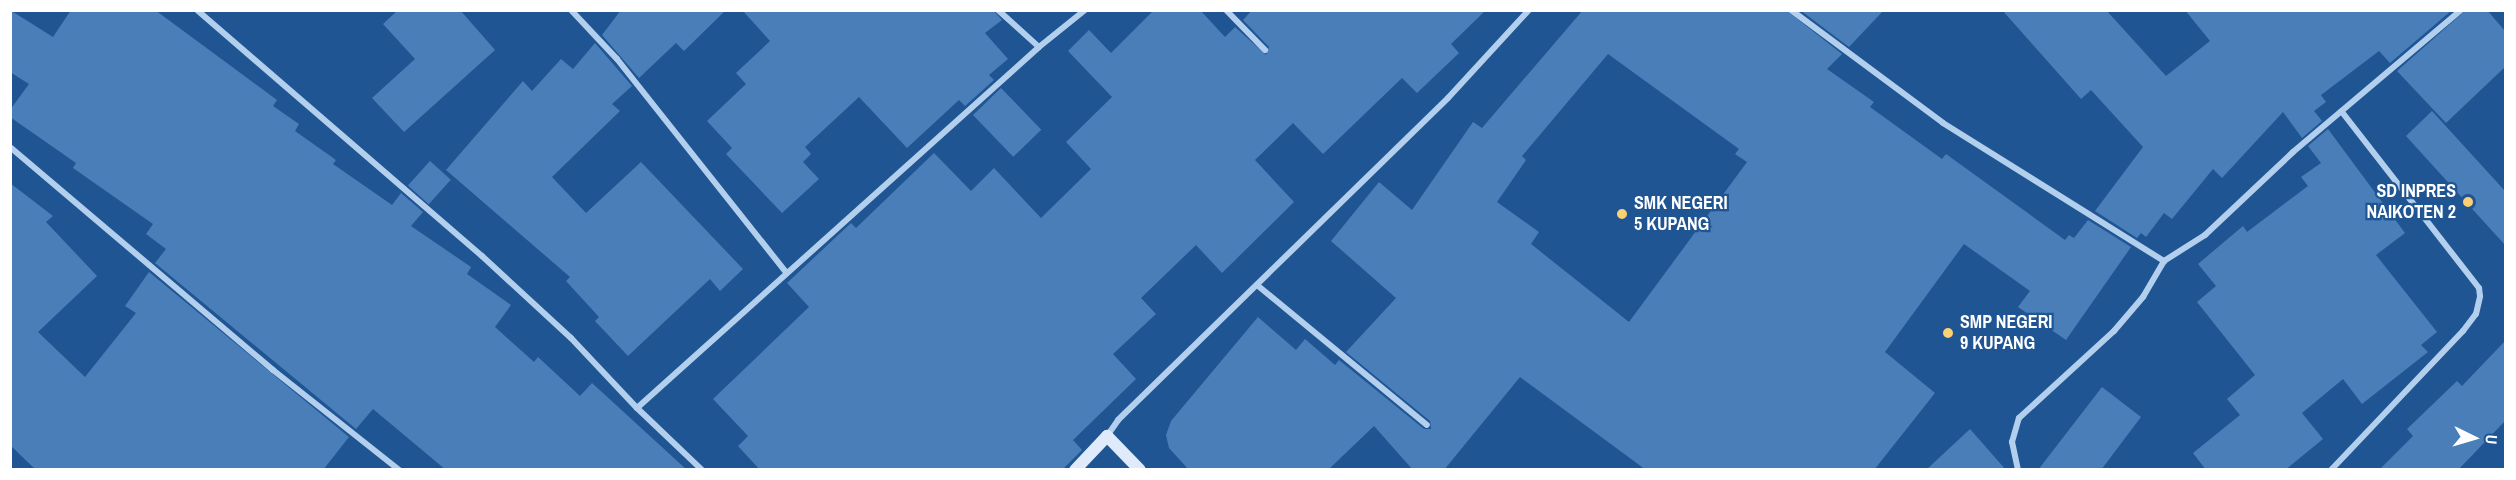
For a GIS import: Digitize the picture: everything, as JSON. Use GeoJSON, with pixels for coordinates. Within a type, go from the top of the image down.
{"type":"FeatureCollection","features":[{"type":"Feature","properties":{"kind":"street"},"geometry":{"type":"LineString","coordinates":[[197,10],[482,256],[571,338],[637,408],[702,470]]}},
{"type":"Feature","properties":{"kind":"street"},"geometry":{"type":"LineString","coordinates":[[571,10],[617,59],[786,272]]}},
{"type":"Feature","properties":{"kind":"street"},"geometry":{"type":"LineString","coordinates":[[998,10],[1039,47]]}},
{"type":"Feature","properties":{"kind":"street"},"geometry":{"type":"LineString","coordinates":[[637,408],[1039,47],[1085,10]]}},
{"type":"Feature","properties":{"kind":"street"},"geometry":{"type":"LineString","coordinates":[[1226,10],[1265,50]]}},
{"type":"Feature","properties":{"kind":"street"},"geometry":{"type":"LineString","coordinates":[[1075,470],[1107,436],[1118,420],[1448,98],[1529,10]]}},
{"type":"Feature","properties":{"kind":"street"},"geometry":{"type":"LineString","coordinates":[[1791,10],[1943,123],[2164,261]]}},
{"type":"Feature","properties":{"kind":"street"},"geometry":{"type":"LineString","coordinates":[[2018,470],[2012,442],[2019,418],[2114,331],[2143,297],[2164,261],[2232,211],[2341,111],[2461,10]]}},
{"type":"Feature","properties":{"kind":"street"},"geometry":{"type":"LineString","coordinates":[[2331,470],[2463,331],[2476,314],[2480,296],[2479,288],[2341,111]]}},
{"type":"Feature","properties":{"kind":"street"},"geometry":{"type":"LineString","coordinates":[[10,147],[273,370],[399,470]]}},
{"type":"Feature","properties":{"kind":"street"},"geometry":{"type":"LineString","coordinates":[[1257,285],[1427,425]]}},
{"type":"Feature","properties":{"kind":"street"},"geometry":{"type":"LineString","coordinates":[[1107,436],[1140,470]]}},
{"type":"Feature","properties":{"kind":"building"},"geometry":{"type":"Polygon","coordinates":[[[10,10],[53,37],[71,10],[155,10],[277,100],[273,106],[299,124],[295,131],[336,160],[333,164],[392,205],[401,193],[423,212],[411,226],[471,267],[467,274],[511,305],[495,327],[534,362],[538,357],[580,396],[592,383],[687,470],[446,470],[373,409],[356,429],[155,263],[166,249],[146,234],[153,224],[73,168],[76,163],[10,117],[10,110],[29,84],[10,72],[10,10]]]}},
{"type":"Feature","properties":{"kind":"building"},"geometry":{"type":"Polygon","coordinates":[[[398,10],[460,10],[495,50],[404,132],[372,98],[415,59],[383,24],[398,10]]]}},
{"type":"Feature","properties":{"kind":"building"},"geometry":{"type":"Polygon","coordinates":[[[621,10],[726,10],[684,51],[676,43],[639,78],[602,35],[621,10]]]}},
{"type":"Feature","properties":{"kind":"building"},"geometry":{"type":"Polygon","coordinates":[[[742,10],[993,10],[1002,20],[985,33],[1008,59],[989,75],[994,80],[965,106],[959,100],[907,148],[859,97],[805,147],[811,154],[803,162],[819,179],[782,213],[726,154],[732,148],[707,121],[746,84],[736,73],[770,41],[742,10]]]}},
{"type":"Feature","properties":{"kind":"building"},"geometry":{"type":"Polygon","coordinates":[[[1154,10],[1200,10],[1225,37],[1235,27],[1266,55],[1269,47],[1243,20],[1252,10],[1486,10],[1451,44],[1459,53],[1417,93],[1402,78],[1323,154],[1293,123],[1255,160],[1294,202],[1222,273],[1196,245],[1141,298],[1156,314],[1113,354],[1136,379],[1073,440],[1082,450],[1062,470],[760,470],[738,446],[748,436],[713,399],[809,307],[787,283],[851,223],[856,228],[934,153],[971,191],[994,168],[1041,218],[1091,169],[1066,142],[1112,97],[1068,51],[1089,30],[1111,53],[1154,10]]]}},
{"type":"Feature","properties":{"kind":"building","name":"SMK NEGERI 5 KUPANG"},"geometry":{"type":"Polygon","coordinates":[[[1583,10],[1786,10],[1842,54],[1827,69],[1874,102],[1870,107],[1942,159],[1946,154],[2065,240],[2069,235],[2074,238],[2088,220],[2131,247],[2066,340],[2018,307],[2030,291],[1964,244],[1885,352],[1935,393],[1874,470],[1646,470],[1520,377],[1444,470],[1413,470],[1374,426],[1328,470],[1189,470],[1169,448],[1166,435],[1171,421],[1258,317],[1296,350],[1305,339],[1335,365],[1339,360],[1424,429],[1431,429],[1430,421],[1346,352],[1396,298],[1331,241],[1379,182],[1412,210],[1473,122],[1482,128],[1583,10]],[[1608,54],[1522,156],[1526,160],[1497,202],[1539,232],[1531,244],[1629,322],[1747,162],[1735,154],[1739,149],[1608,54]]]}},
{"type":"Feature","properties":{"kind":"building"},"geometry":{"type":"Polygon","coordinates":[[[1800,10],[1884,10],[1849,47],[1800,10]]]}},
{"type":"Feature","properties":{"kind":"building"},"geometry":{"type":"Polygon","coordinates":[[[2002,10],[2106,10],[2166,76],[2210,41],[2185,10],[2452,10],[2390,63],[2379,51],[2321,95],[2326,102],[2314,111],[2322,121],[2302,138],[2283,112],[2222,178],[2213,169],[2172,219],[2164,213],[2146,237],[2141,233],[2137,238],[2095,211],[2143,147],[2091,90],[2081,99],[2002,10]]]}},
{"type":"Feature","properties":{"kind":"building"},"geometry":{"type":"Polygon","coordinates":[[[2466,10],[2487,10],[2505,31],[2505,67],[2446,123],[2397,71],[2466,10]]]}},
{"type":"Feature","properties":{"kind":"building"},"geometry":{"type":"Polygon","coordinates":[[[595,43],[632,86],[612,104],[620,111],[552,177],[586,213],[641,162],[743,269],[720,291],[710,279],[628,356],[595,321],[599,317],[566,281],[570,277],[446,170],[523,81],[532,91],[561,59],[573,69],[595,43]]]}},
{"type":"Feature","properties":{"kind":"building"},"geometry":{"type":"Polygon","coordinates":[[[1001,88],[1041,130],[1013,157],[973,115],[1001,88]]]}},
{"type":"Feature","properties":{"kind":"building"},"geometry":{"type":"Polygon","coordinates":[[[2432,111],[2505,191],[2505,245],[2406,136],[2432,111]]]}},
{"type":"Feature","properties":{"kind":"building"},"geometry":{"type":"Polygon","coordinates":[[[2328,129],[2405,233],[2376,255],[2437,332],[2421,345],[2428,352],[2362,404],[2343,379],[2302,413],[2323,439],[2285,470],[2206,470],[2193,453],[2240,415],[2227,399],[2255,375],[2197,302],[2216,286],[2198,264],[2243,226],[2247,232],[2308,186],[2301,177],[2321,163],[2308,146],[2328,129]]]}},
{"type":"Feature","properties":{"kind":"building"},"geometry":{"type":"Polygon","coordinates":[[[430,161],[451,180],[429,204],[408,186],[430,161]]]}},
{"type":"Feature","properties":{"kind":"building"},"geometry":{"type":"Polygon","coordinates":[[[10,183],[53,216],[46,222],[97,276],[38,332],[85,377],[136,313],[125,306],[149,272],[349,437],[323,470],[36,470],[10,445],[10,183]]]}},
{"type":"Feature","properties":{"kind":"building"},"geometry":{"type":"Polygon","coordinates":[[[2505,341],[2505,421],[2458,470],[2379,470],[2413,436],[2407,429],[2457,381],[2462,386],[2505,341]]]}},
{"type":"Feature","properties":{"kind":"building"},"geometry":{"type":"Polygon","coordinates":[[[2102,387],[2141,417],[2101,470],[2038,470],[2102,387]]]}},
{"type":"Feature","properties":{"kind":"building"},"geometry":{"type":"Polygon","coordinates":[[[1970,429],[2006,470],[1926,470],[1970,429]]]}},
{"type":"Feature","properties":{"kind":"place","name":"SD INPRES NAIKOTEN 2"},"geometry":{"type":"Point","coordinates":[2468,202]}},
{"type":"Feature","properties":{"kind":"place","name":"SMK NEGERI 5 KUPANG"},"geometry":{"type":"Point","coordinates":[1622,214]}},
{"type":"Feature","properties":{"kind":"place","name":"SMP NEGERI 9 KUPANG"},"geometry":{"type":"Point","coordinates":[1948,333]}}]}
